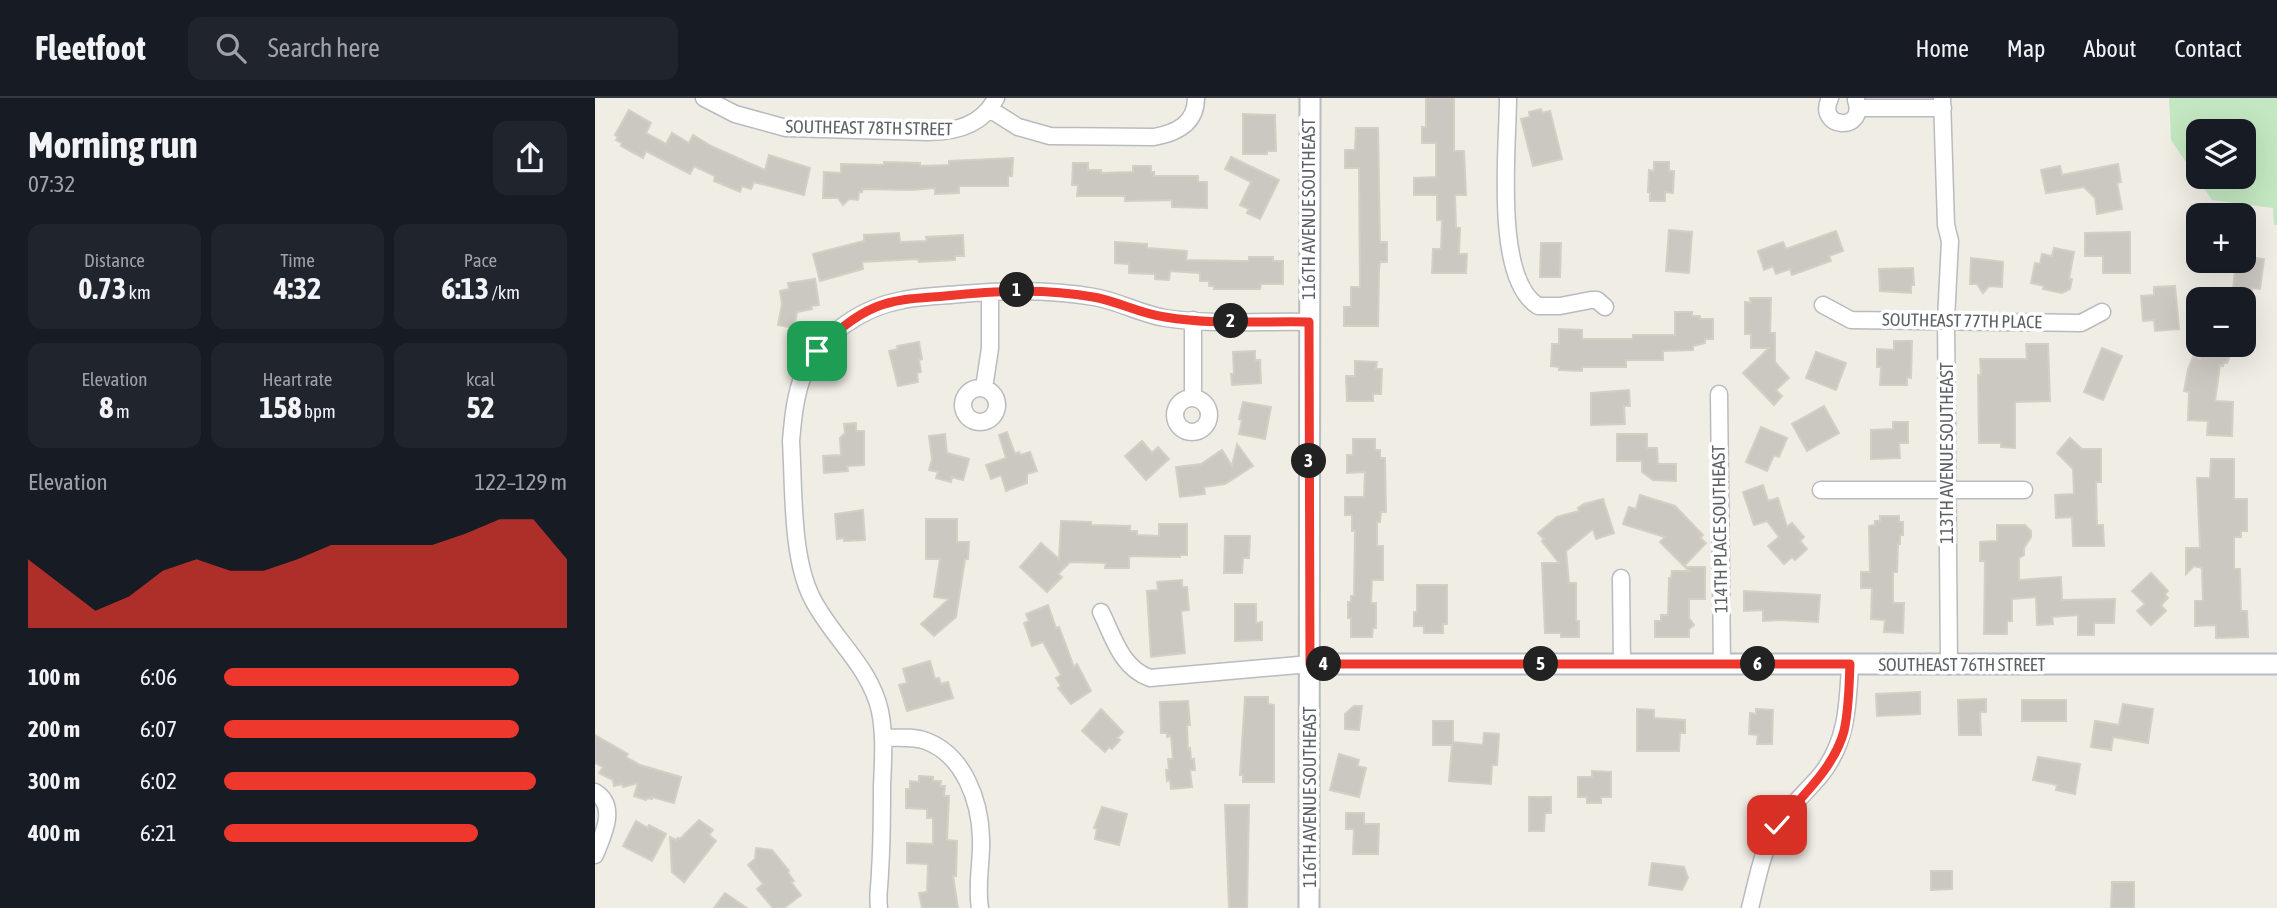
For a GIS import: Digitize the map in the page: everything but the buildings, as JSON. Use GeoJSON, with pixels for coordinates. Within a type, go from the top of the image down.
{"type":"FeatureCollection","features":[{"type":"Feature","properties":{"kind":"street","name":"SOUTHEAST 78TH STREET"},"geometry":{"type":"LineString","coordinates":[[704,98],[758,122],[809,130],[946,132],[978,121],[993,104]]}},
{"type":"Feature","properties":{"kind":"street"},"geometry":{"type":"LineString","coordinates":[[993,104],[1018,127],[1050,136],[1154,137],[1168,134],[1188,123],[1196,98]]}},
{"type":"Feature","properties":{"kind":"street","name":"116TH AVENUE SOUTHEAST"},"geometry":{"type":"LineString","coordinates":[[1309,908],[1310,98]]}},
{"type":"Feature","properties":{"kind":"street"},"geometry":{"type":"LineString","coordinates":[[1509,98],[1506,232],[1520,285],[1531,302],[1538,306],[1597,300],[1605,307]]}},
{"type":"Feature","properties":{"kind":"street"},"geometry":{"type":"LineString","coordinates":[[1830,98],[1828,113],[1835,121],[1851,121],[1857,113],[1857,103],[1942,103]]}},
{"type":"Feature","properties":{"kind":"street","name":"113TH AVENUE SOUTHEAST"},"geometry":{"type":"LineString","coordinates":[[1942,103],[1950,241],[1946,320],[1949,666]]}},
{"type":"Feature","properties":{"kind":"street"},"geometry":{"type":"LineString","coordinates":[[876,905],[880,874],[883,738],[877,698],[871,683],[813,600],[799,560],[791,441],[795,401],[805,372],[817,351],[857,316],[878,306],[903,299],[990,292],[1056,291],[1097,297],[1163,317],[1193,320],[1309,322]]}},
{"type":"Feature","properties":{"kind":"street"},"geometry":{"type":"LineString","coordinates":[[984,388],[990,348],[990,292]]}},
{"type":"Feature","properties":{"kind":"street","name":"SOUTHEAST 77TH PLACE"},"geometry":{"type":"LineString","coordinates":[[1823,304],[1851,320],[2081,323],[2102,312]]}},
{"type":"Feature","properties":{"kind":"street"},"geometry":{"type":"LineString","coordinates":[[1193,320],[1193,397]]}},
{"type":"Feature","properties":{"kind":"street","name":"114TH PLACE SOUTHEAST"},"geometry":{"type":"LineString","coordinates":[[1719,394],[1722,664]]}},
{"type":"Feature","properties":{"kind":"street"},"geometry":{"type":"LineString","coordinates":[[1821,490],[2024,490]]}},
{"type":"Feature","properties":{"kind":"street"},"geometry":{"type":"LineString","coordinates":[[1621,578],[1622,664]]}},
{"type":"Feature","properties":{"kind":"street"},"geometry":{"type":"LineString","coordinates":[[1101,611],[1130,667],[1150,678],[1310,664]]}},
{"type":"Feature","properties":{"kind":"street","name":"SOUTHEAST 76TH STREET"},"geometry":{"type":"LineString","coordinates":[[1310,664],[2277,664]]}},
{"type":"Feature","properties":{"kind":"street"},"geometry":{"type":"LineString","coordinates":[[1750,908],[1766,848],[1777,825],[1821,774],[1840,742],[1848,703],[1850,664]]}},
{"type":"Feature","properties":{"kind":"street"},"geometry":{"type":"LineString","coordinates":[[883,738],[914,738],[926,741],[940,748],[959,765],[976,807],[981,837],[980,908]]}},
{"type":"Feature","properties":{"kind":"street"},"geometry":{"type":"LineString","coordinates":[[595,792],[605,802],[607,811],[604,832],[595,855]]}},
{"type":"Feature","properties":{"kind":"green space"},"geometry":{"type":"Polygon","coordinates":[[[2169,98],[2277,98],[2277,225],[2274,225],[2273,208],[2256,206],[2256,203],[2212,200],[2204,189],[2256,189],[2256,119],[2186,119],[2186,162],[2171,140],[2169,98]]]}},
{"type":"Feature","properties":{"kind":"route"},"geometry":{"type":"LineString","coordinates":[[817,351],[857,316],[878,306],[903,299],[1019,290],[1056,291],[1097,297],[1163,317],[1309,322],[1310,664],[1850,664],[1845,728],[1835,754],[1777,825]]}}]}
